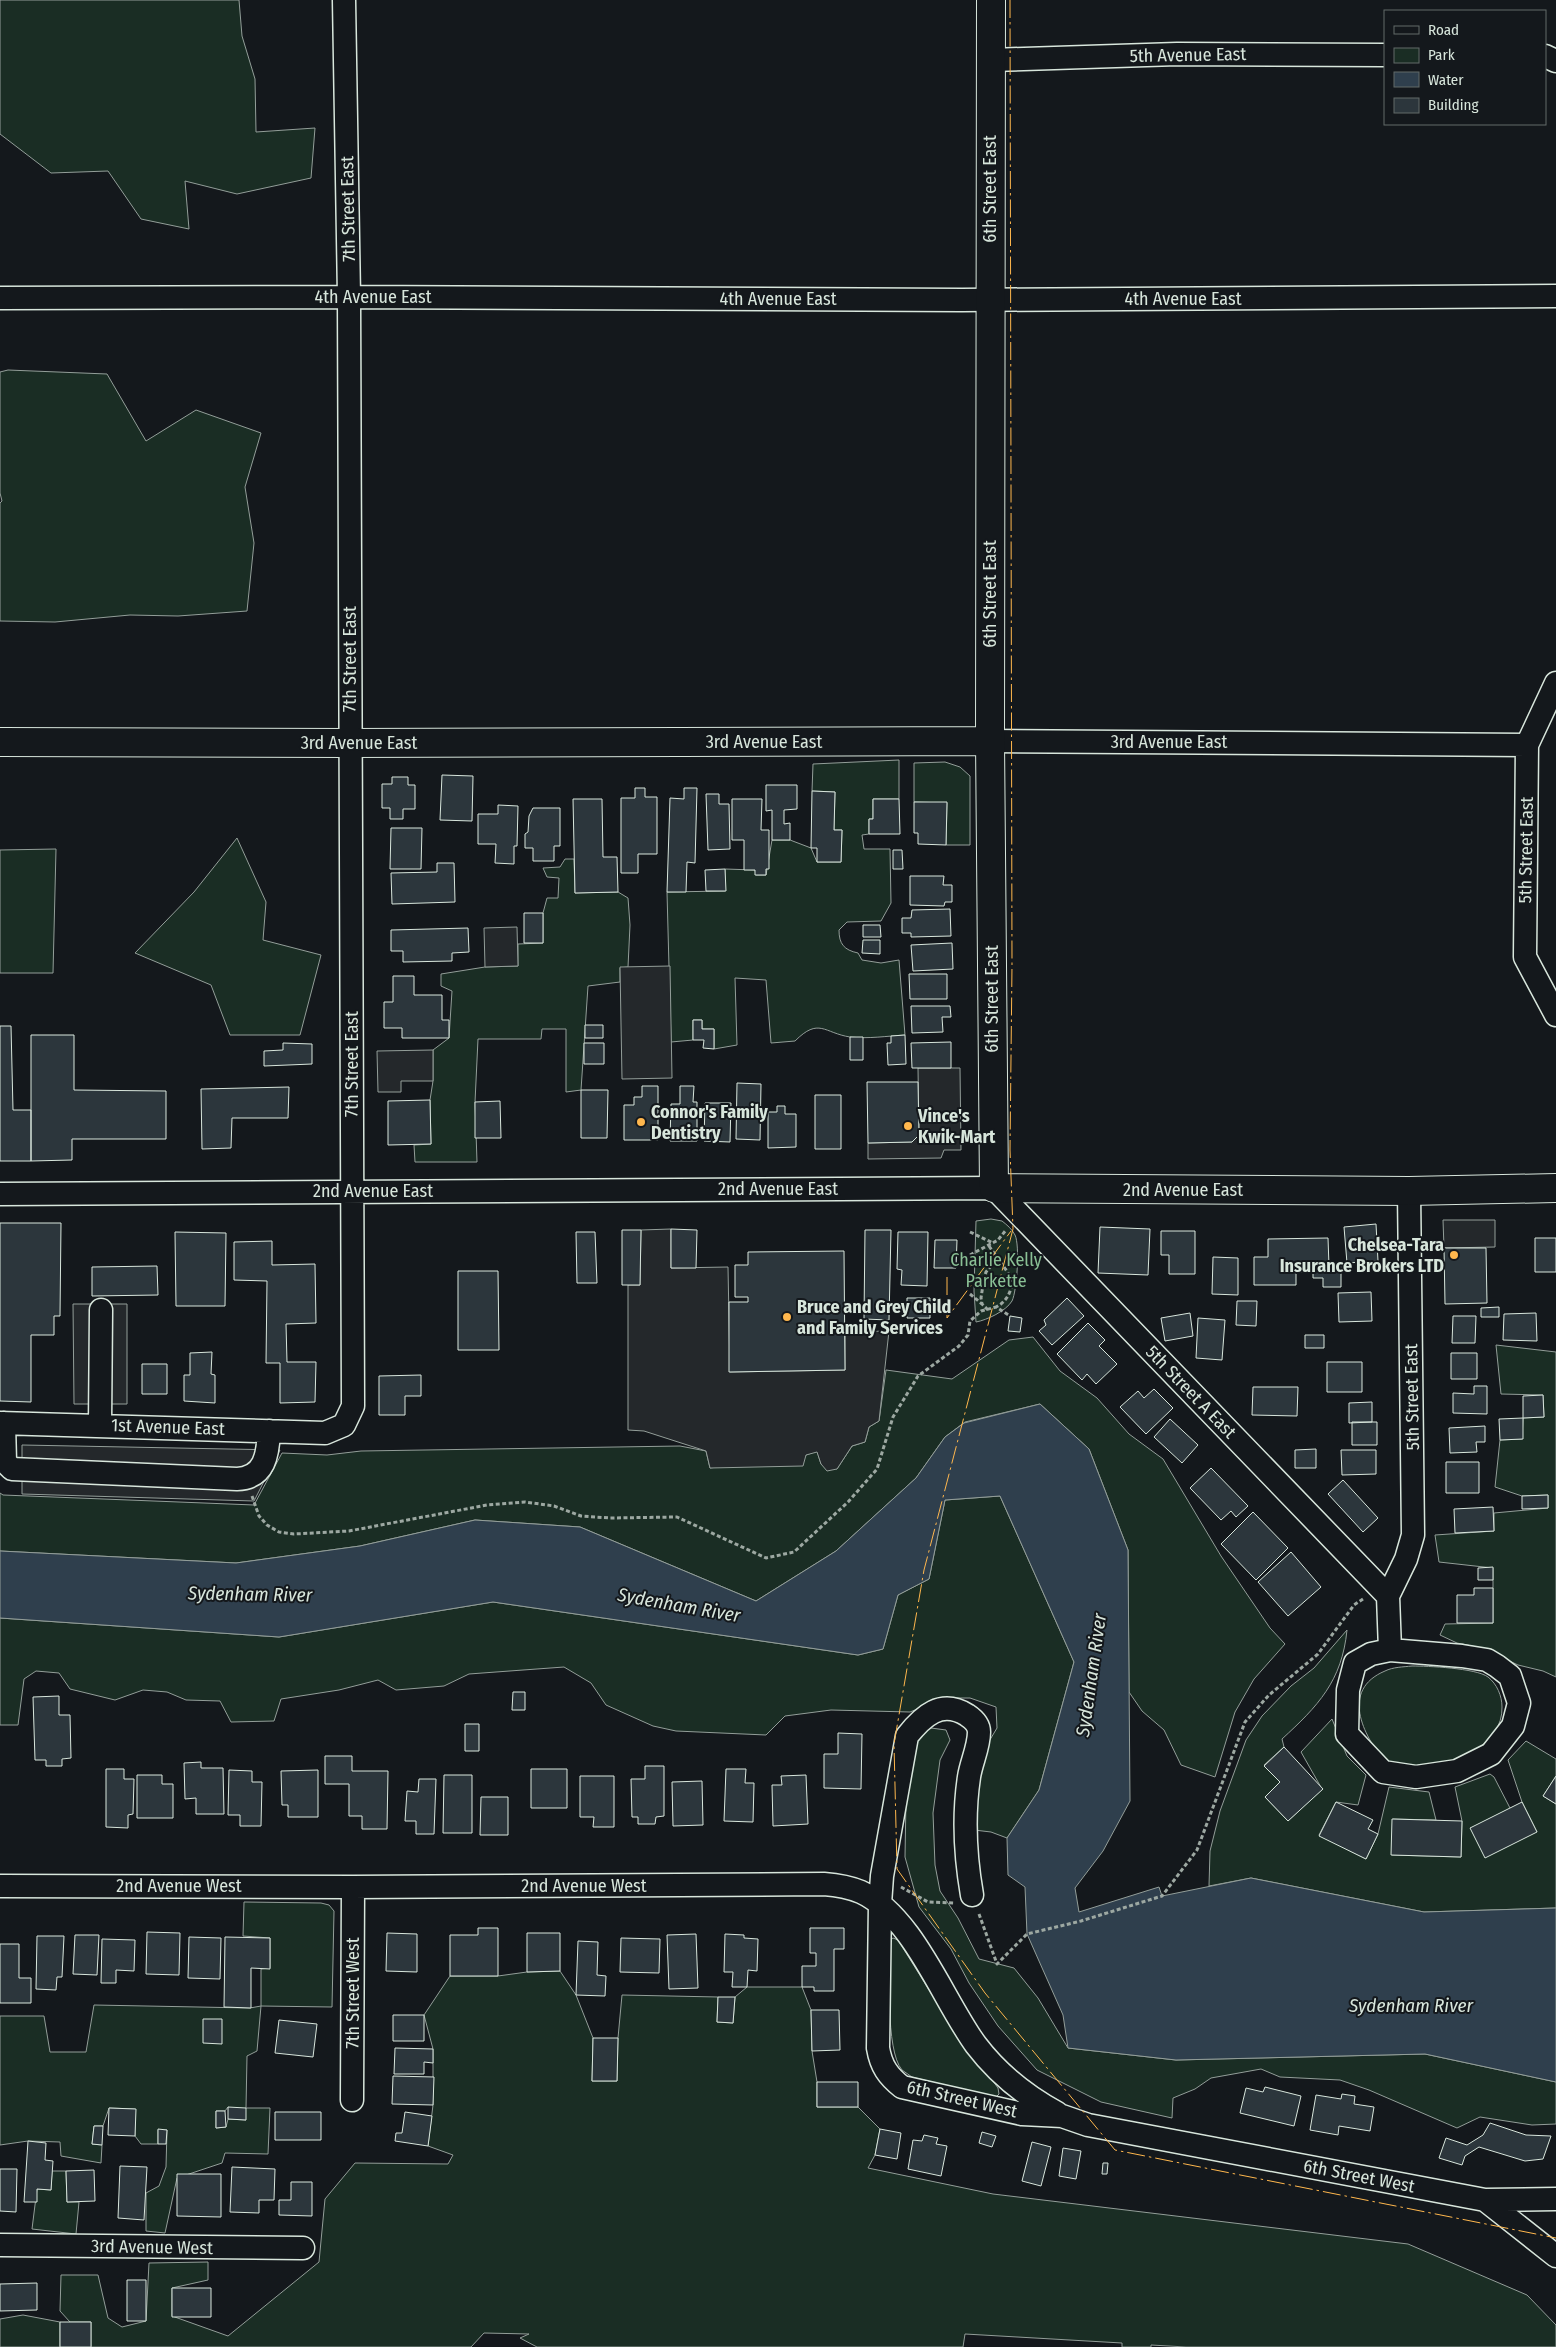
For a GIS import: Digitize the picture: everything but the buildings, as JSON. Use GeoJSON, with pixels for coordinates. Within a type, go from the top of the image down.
{"type":"FeatureCollection","features":[{"type":"Feature","properties":{"kind":"main road","name":"6th Street East"},"geometry":{"type":"LineString","coordinates":[[991,0],[990,741],[994,1188]]}},
{"type":"Feature","properties":{"kind":"main road","name":"3rd Avenue East"},"geometry":{"type":"LineString","coordinates":[[0,742],[990,741]]}},
{"type":"Feature","properties":{"kind":"main road","name":"2nd Avenue East"},"geometry":{"type":"LineString","coordinates":[[994,1188],[1410,1192],[1556,1188]]}},
{"type":"Feature","properties":{"kind":"street","name":"7th Street East"},"geometry":{"type":"LineString","coordinates":[[335,1430],[344,1425],[353,1406],[349,297],[344,0]]}},
{"type":"Feature","properties":{"kind":"street","name":"5th Avenue East"},"geometry":{"type":"LineString","coordinates":[[991,60],[1177,54],[1384,55]]}},
{"type":"Feature","properties":{"kind":"street","name":"4th Avenue East"},"geometry":{"type":"LineString","coordinates":[[0,298],[349,297],[990,300],[1556,296]]}},
{"type":"Feature","properties":{"kind":"street","name":"5th Street East"},"geometry":{"type":"LineString","coordinates":[[1556,683],[1527,745],[1525,957],[1556,1015]]}},
{"type":"Feature","properties":{"kind":"street","name":"3rd Avenue East"},"geometry":{"type":"LineString","coordinates":[[990,741],[1527,745]]}},
{"type":"Feature","properties":{"kind":"street","name":"2nd Avenue East"},"geometry":{"type":"LineString","coordinates":[[0,1194],[994,1188]]}},
{"type":"Feature","properties":{"kind":"street","name":"5th Street A East"},"geometry":{"type":"LineString","coordinates":[[994,1188],[1388,1596]]}},
{"type":"Feature","properties":{"kind":"street","name":"5th Street East"},"geometry":{"type":"LineString","coordinates":[[1388,1596],[1406,1559],[1414,1535],[1410,1192]]}},
{"type":"Feature","properties":{"kind":"street"},"geometry":{"type":"LineString","coordinates":[[100,1425],[101,1310]]}},
{"type":"Feature","properties":{"kind":"street","name":"1st Avenue East"},"geometry":{"type":"LineString","coordinates":[[2,1423],[269,1431],[325,1432],[335,1430]]}},
{"type":"Feature","properties":{"kind":"street"},"geometry":{"type":"LineString","coordinates":[[2,1423],[5,1462],[12,1469],[247,1478],[253,1476],[264,1462],[268,1449],[269,1431]]}},
{"type":"Feature","properties":{"kind":"street"},"geometry":{"type":"LineString","coordinates":[[1388,1596],[1390,1650]]}},
{"type":"Feature","properties":{"kind":"street"},"geometry":{"type":"LineString","coordinates":[[1390,1650],[1487,1660],[1510,1676],[1519,1703],[1512,1726],[1491,1754],[1457,1771],[1416,1777],[1383,1772],[1362,1752],[1347,1734],[1348,1690],[1355,1663],[1371,1654],[1390,1650]]}},
{"type":"Feature","properties":{"kind":"street","name":"6th Street West"},"geometry":{"type":"LineString","coordinates":[[975,1903],[967,1866],[964,1807],[979,1732],[975,1720],[955,1708],[938,1709],[918,1722],[907,1736],[882,1876],[878,2048],[881,2064],[890,2077],[902,2087],[1022,2114],[1062,2116],[1088,2125],[1485,2200]]}},
{"type":"Feature","properties":{"kind":"street","name":"2nd Avenue West"},"geometry":{"type":"LineString","coordinates":[[0,1886],[353,1887],[824,1884],[844,1886],[862,1892],[880,1904],[894,1917],[905,1930],[977,2046],[1010,2082],[1033,2100],[1062,2116]]}},
{"type":"Feature","properties":{"kind":"street","name":"7th Street West"},"geometry":{"type":"LineString","coordinates":[[352,2100],[353,1887]]}},
{"type":"Feature","properties":{"kind":"street"},"geometry":{"type":"LineString","coordinates":[[1485,2200],[1556,2199]]}},
{"type":"Feature","properties":{"kind":"street"},"geometry":{"type":"LineString","coordinates":[[1485,2200],[1556,2256]]}},
{"type":"Feature","properties":{"kind":"street","name":"3rd Avenue West"},"geometry":{"type":"LineString","coordinates":[[0,2245],[303,2248]]}},
{"type":"Feature","properties":{"kind":"path"},"geometry":{"type":"LineString","coordinates":[[970,1255],[991,1245],[1004,1233],[1018,1213]]}},
{"type":"Feature","properties":{"kind":"path"},"geometry":{"type":"LineString","coordinates":[[247,1478],[259,1516],[266,1525],[279,1532],[294,1534],[349,1531],[487,1505],[525,1502],[554,1506],[581,1516],[677,1517],[766,1558],[794,1552],[848,1502],[877,1469],[893,1417],[918,1376],[959,1346],[968,1335],[970,1321],[981,1311],[1002,1304],[1011,1290],[1011,1277],[997,1259],[991,1245],[970,1232]]}},
{"type":"Feature","properties":{"kind":"path"},"geometry":{"type":"LineString","coordinates":[[982,1304],[981,1298],[986,1272],[997,1259]]}},
{"type":"Feature","properties":{"kind":"path"},"geometry":{"type":"LineString","coordinates":[[970,1294],[987,1310]]}},
{"type":"Feature","properties":{"kind":"path"},"geometry":{"type":"LineString","coordinates":[[996,1306],[1010,1316]]}},
{"type":"Feature","properties":{"kind":"path"},"geometry":{"type":"LineString","coordinates":[[882,1876],[928,1902],[975,1903],[998,1964],[1027,1934],[1081,1921],[1162,1896],[1197,1850],[1245,1722],[1269,1695],[1318,1654],[1354,1605],[1366,1598],[1388,1596]]}},
{"type":"Feature","properties":{"kind":"green space"},"geometry":{"type":"Polygon","coordinates":[[[0,0],[239,0],[242,36],[255,79],[256,132],[315,128],[311,178],[237,194],[185,181],[189,229],[141,219],[108,171],[51,173],[0,134],[0,0]]]}},
{"type":"Feature","properties":{"kind":"green space"},"geometry":{"type":"Polygon","coordinates":[[[8,370],[107,374],[146,441],[196,410],[261,433],[245,487],[254,543],[247,611],[178,616],[130,615],[55,622],[0,621],[0,503],[2,501],[0,493],[0,372],[8,370]]]}},
{"type":"Feature","properties":{"kind":"green space"},"geometry":{"type":"Polygon","coordinates":[[[899,760],[899,799],[873,799],[873,819],[869,819],[869,834],[862,835],[864,849],[890,849],[891,903],[881,921],[847,922],[839,930],[843,946],[858,953],[862,960],[881,963],[899,960],[905,1035],[857,1038],[816,1028],[803,1034],[795,1041],[771,1043],[766,980],[735,978],[737,1045],[714,1049],[714,1029],[702,1029],[702,1020],[693,1020],[693,1040],[671,1042],[667,892],[725,891],[725,869],[755,870],[756,875],[766,875],[772,840],[790,840],[811,848],[817,862],[841,862],[842,830],[834,830],[835,792],[812,791],[813,764],[899,760]]]}},
{"type":"Feature","properties":{"kind":"green space"},"geometry":{"type":"Polygon","coordinates":[[[945,762],[960,767],[970,776],[970,845],[946,845],[947,803],[914,802],[914,763],[945,762]]]}},
{"type":"Feature","properties":{"kind":"green space"},"geometry":{"type":"Polygon","coordinates":[[[237,838],[266,902],[263,940],[321,955],[300,1035],[230,1035],[211,985],[135,953],[194,892],[237,838]]]}},
{"type":"Feature","properties":{"kind":"green space"},"geometry":{"type":"Polygon","coordinates":[[[56,849],[53,973],[0,973],[0,850],[56,849]]]}},
{"type":"Feature","properties":{"kind":"green space"},"geometry":{"type":"Polygon","coordinates":[[[565,859],[574,859],[575,893],[618,892],[628,898],[630,925],[628,967],[620,968],[620,982],[588,986],[581,1090],[566,1092],[566,1029],[542,1029],[541,1039],[478,1039],[475,1102],[477,1162],[415,1162],[414,1145],[431,1144],[430,1100],[433,1081],[433,1050],[449,1038],[452,991],[441,986],[441,974],[485,967],[518,966],[518,944],[543,943],[543,913],[547,898],[558,898],[559,878],[547,877],[543,868],[560,867],[565,859]]]}},
{"type":"Feature","properties":{"kind":"green space","name":"Charlie Kelly Parkette"},"geometry":{"type":"Polygon","coordinates":[[[991,1219],[1002,1221],[1011,1229],[1017,1240],[1018,1258],[1014,1296],[1009,1305],[1001,1312],[976,1322],[974,1291],[976,1221],[991,1219]]]}},
{"type":"Feature","properties":{"kind":"green space"},"geometry":{"type":"Polygon","coordinates":[[[1033,1337],[1060,1371],[1097,1398],[1129,1434],[1163,1459],[1221,1556],[1270,1628],[1285,1644],[1254,1679],[1235,1712],[1215,1777],[1181,1765],[1164,1730],[1142,1711],[1129,1692],[1128,1550],[1089,1449],[1040,1404],[965,1422],[945,1437],[916,1478],[836,1551],[756,1601],[580,1527],[475,1520],[360,1546],[236,1563],[0,1551],[0,1493],[3,1495],[254,1505],[282,1453],[327,1455],[361,1451],[680,1446],[706,1451],[710,1468],[806,1455],[817,1451],[821,1464],[837,1469],[852,1446],[865,1442],[869,1427],[879,1421],[886,1370],[952,1379],[1009,1340],[1033,1337]]]}},
{"type":"Feature","properties":{"kind":"green space"},"geometry":{"type":"Polygon","coordinates":[[[1496,1345],[1556,1352],[1556,1677],[1543,1671],[1518,1665],[1482,1648],[1457,1643],[1440,1635],[1445,1624],[1493,1623],[1493,1568],[1439,1562],[1435,1535],[1494,1531],[1494,1513],[1548,1508],[1548,1495],[1522,1496],[1495,1487],[1500,1440],[1522,1439],[1523,1418],[1544,1417],[1543,1395],[1501,1394],[1496,1345]]]}},
{"type":"Feature","properties":{"kind":"green space"},"geometry":{"type":"Polygon","coordinates":[[[1000,1496],[1074,1662],[1039,1790],[1007,1838],[991,1832],[974,1830],[975,1785],[988,1743],[997,1728],[996,1707],[970,1698],[944,1698],[910,1712],[831,1710],[785,1716],[766,1735],[676,1731],[653,1726],[606,1705],[591,1683],[564,1667],[469,1674],[444,1686],[396,1690],[378,1680],[339,1690],[281,1699],[274,1721],[231,1722],[220,1701],[186,1700],[167,1692],[143,1690],[115,1700],[70,1689],[59,1673],[36,1671],[24,1679],[18,1725],[0,1725],[0,1618],[279,1637],[493,1602],[858,1655],[883,1649],[898,1595],[929,1579],[945,1500],[1000,1496]]]}},
{"type":"Feature","properties":{"kind":"green space"},"geometry":{"type":"Polygon","coordinates":[[[1347,1630],[1340,1664],[1334,1678],[1307,1715],[1282,1739],[1284,1747],[1264,1765],[1280,1782],[1265,1797],[1288,1821],[1322,1789],[1301,1752],[1332,1719],[1347,1756],[1366,1775],[1358,1805],[1336,1802],[1319,1835],[1366,1859],[1378,1834],[1389,1787],[1429,1792],[1436,1820],[1393,1819],[1392,1855],[1461,1857],[1462,1821],[1455,1787],[1490,1774],[1494,1777],[1510,1808],[1537,1832],[1522,1802],[1508,1760],[1526,1741],[1556,1759],[1556,1776],[1543,1796],[1556,1804],[1556,1908],[1424,1912],[1251,1878],[1209,1886],[1210,1851],[1220,1811],[1246,1740],[1262,1716],[1291,1686],[1314,1668],[1347,1630]]]}},
{"type":"Feature","properties":{"kind":"green space"},"geometry":{"type":"Polygon","coordinates":[[[1412,1666],[1473,1671],[1488,1677],[1494,1683],[1501,1699],[1502,1707],[1500,1720],[1495,1732],[1486,1742],[1463,1756],[1436,1764],[1413,1767],[1385,1762],[1369,1739],[1363,1726],[1359,1701],[1363,1689],[1371,1679],[1388,1670],[1412,1666]]]}},
{"type":"Feature","properties":{"kind":"green space"},"geometry":{"type":"Polygon","coordinates":[[[931,1728],[946,1730],[950,1740],[940,1760],[933,1813],[935,1865],[940,1891],[958,1918],[979,1959],[1014,1968],[1038,1998],[1068,2048],[1176,2060],[1425,2054],[1556,2082],[1556,2124],[1532,2125],[1480,2117],[1457,2128],[1369,2090],[1340,2080],[1280,2077],[1261,2069],[1211,2078],[1195,2089],[1173,2098],[1172,2118],[1101,2102],[1037,2070],[998,2026],[969,1983],[951,1949],[919,1907],[905,1857],[906,1799],[919,1733],[931,1728]]]}},
{"type":"Feature","properties":{"kind":"green space"},"geometry":{"type":"Polygon","coordinates":[[[244,1902],[321,1903],[329,1905],[334,1911],[332,2007],[261,2006],[261,1969],[270,1968],[270,1938],[243,1936],[244,1902]]]}},
{"type":"Feature","properties":{"kind":"green space"},"geometry":{"type":"Polygon","coordinates":[[[893,1938],[898,1940],[946,2017],[998,2088],[999,2094],[995,2098],[912,2077],[902,2070],[893,2045],[891,2027],[889,1988],[890,1940],[893,1938]]]}},
{"type":"Feature","properties":{"kind":"green space"},"geometry":{"type":"Polygon","coordinates":[[[560,1971],[576,1995],[593,2038],[592,2081],[617,2081],[622,1995],[718,1997],[717,2022],[733,2023],[735,1997],[747,1987],[802,1987],[811,2010],[812,2051],[817,2082],[817,2107],[858,2107],[880,2129],[875,2155],[868,2168],[993,2194],[1408,2244],[1527,2295],[1556,2325],[1556,2347],[1186,2347],[1151,2345],[1151,2347],[1122,2347],[1122,2343],[965,2334],[963,2347],[537,2347],[520,2338],[529,2334],[484,2333],[471,2347],[91,2347],[91,2322],[70,2322],[60,2311],[61,2275],[98,2275],[108,2318],[122,2327],[146,2321],[149,2263],[208,2262],[208,2280],[172,2288],[172,2316],[228,2336],[319,2262],[325,2199],[355,2163],[448,2164],[453,2155],[428,2146],[433,2105],[433,2049],[424,2015],[450,1976],[498,1976],[527,1972],[560,1971]]]}},
{"type":"Feature","properties":{"kind":"green space"},"geometry":{"type":"Polygon","coordinates":[[[94,2005],[250,2008],[261,2006],[257,2051],[247,2056],[246,2108],[270,2108],[268,2154],[225,2153],[222,2163],[177,2178],[165,2233],[146,2231],[146,2193],[159,2186],[166,2167],[167,2130],[158,2130],[158,2144],[141,2144],[135,2136],[135,2109],[109,2108],[103,2126],[94,2126],[92,2144],[102,2145],[101,2163],[61,2156],[60,2142],[28,2141],[0,2145],[0,2016],[44,2016],[50,2052],[86,2052],[94,2005]],[[228,2107],[225,2111],[216,2111],[216,2128],[226,2127],[228,2119],[246,2120],[228,2107]]]}},
{"type":"Feature","properties":{"kind":"green space"},"geometry":{"type":"Polygon","coordinates":[[[52,2171],[66,2171],[67,2202],[79,2202],[76,2234],[32,2229],[37,2189],[51,2190],[52,2171]]]}},
{"type":"Feature","properties":{"kind":"green space"},"geometry":{"type":"Polygon","coordinates":[[[23,2315],[60,2322],[60,2347],[0,2347],[0,2319],[23,2315]]]}},
{"type":"Feature","properties":{"kind":"shaded area"},"geometry":{"type":"Polygon","coordinates":[[[517,927],[518,966],[485,967],[484,928],[517,927]]]}},
{"type":"Feature","properties":{"kind":"shaded area"},"geometry":{"type":"Polygon","coordinates":[[[670,966],[672,1078],[622,1079],[620,967],[670,966]]]}},
{"type":"Feature","properties":{"kind":"shaded area"},"geometry":{"type":"Polygon","coordinates":[[[433,1050],[433,1081],[401,1081],[401,1092],[378,1092],[377,1051],[433,1050]]]}},
{"type":"Feature","properties":{"kind":"shaded area"},"geometry":{"type":"Polygon","coordinates":[[[918,1068],[960,1068],[961,1150],[944,1150],[941,1158],[868,1159],[868,1143],[912,1142],[919,1134],[918,1068]]]}},
{"type":"Feature","properties":{"kind":"shaded area"},"geometry":{"type":"Polygon","coordinates":[[[1443,1220],[1495,1220],[1495,1247],[1444,1248],[1443,1220]]]}},
{"type":"Feature","properties":{"kind":"shaded area"},"geometry":{"type":"Polygon","coordinates":[[[671,1229],[671,1268],[728,1267],[730,1372],[845,1370],[845,1332],[889,1331],[879,1421],[869,1427],[865,1442],[852,1446],[837,1469],[827,1471],[821,1464],[817,1452],[806,1455],[803,1466],[710,1468],[706,1451],[644,1431],[628,1430],[628,1285],[640,1285],[641,1230],[671,1229]]]}},
{"type":"Feature","properties":{"kind":"shaded area"},"geometry":{"type":"Polygon","coordinates":[[[73,1304],[127,1304],[127,1404],[74,1404],[73,1304]]]}},
{"type":"Feature","properties":{"kind":"shaded area"},"geometry":{"type":"Polygon","coordinates":[[[22,1445],[280,1450],[254,1501],[22,1494],[22,1445]]]}},
{"type":"Feature","properties":{"kind":"water","name":"Sydenham River"},"geometry":{"type":"Polygon","coordinates":[[[1040,1404],[1089,1449],[1128,1550],[1130,1801],[1103,1851],[1075,1888],[1079,1912],[1159,1887],[1162,1896],[1251,1878],[1424,1912],[1556,1908],[1556,2082],[1425,2054],[1176,2060],[1068,2048],[1063,2015],[1027,1934],[1025,1887],[1008,1875],[1007,1838],[1039,1790],[1074,1662],[1000,1496],[945,1500],[929,1579],[898,1595],[883,1649],[858,1655],[493,1602],[279,1637],[0,1618],[0,1551],[236,1563],[360,1546],[475,1520],[580,1527],[756,1601],[836,1551],[916,1478],[945,1437],[964,1423],[1040,1404]]]}},
{"type":"Feature","properties":{"kind":"power"},"geometry":{"type":"LineString","coordinates":[[1010,0],[1012,966],[1010,1150],[1013,1229],[924,1570],[894,1744],[897,1869],[985,1993],[1115,2150],[1556,2238]]}},
{"type":"Feature","properties":{"kind":"power"},"geometry":{"type":"LineString","coordinates":[[947,1277],[947,1318],[1011,1231]]}},
{"type":"Feature","properties":{"kind":"place","name":"Connor's Family Dentistry"},"geometry":{"type":"Point","coordinates":[641,1122]}},
{"type":"Feature","properties":{"kind":"place","name":"Vince's Kwik-Mart"},"geometry":{"type":"Point","coordinates":[908,1126]}},
{"type":"Feature","properties":{"kind":"place","name":"Chelsea-Tara Insurance Brokers LTD"},"geometry":{"type":"Point","coordinates":[1454,1255]}},
{"type":"Feature","properties":{"kind":"place","name":"Bruce and Grey Child and Family Services"},"geometry":{"type":"Point","coordinates":[787,1317]}}]}
